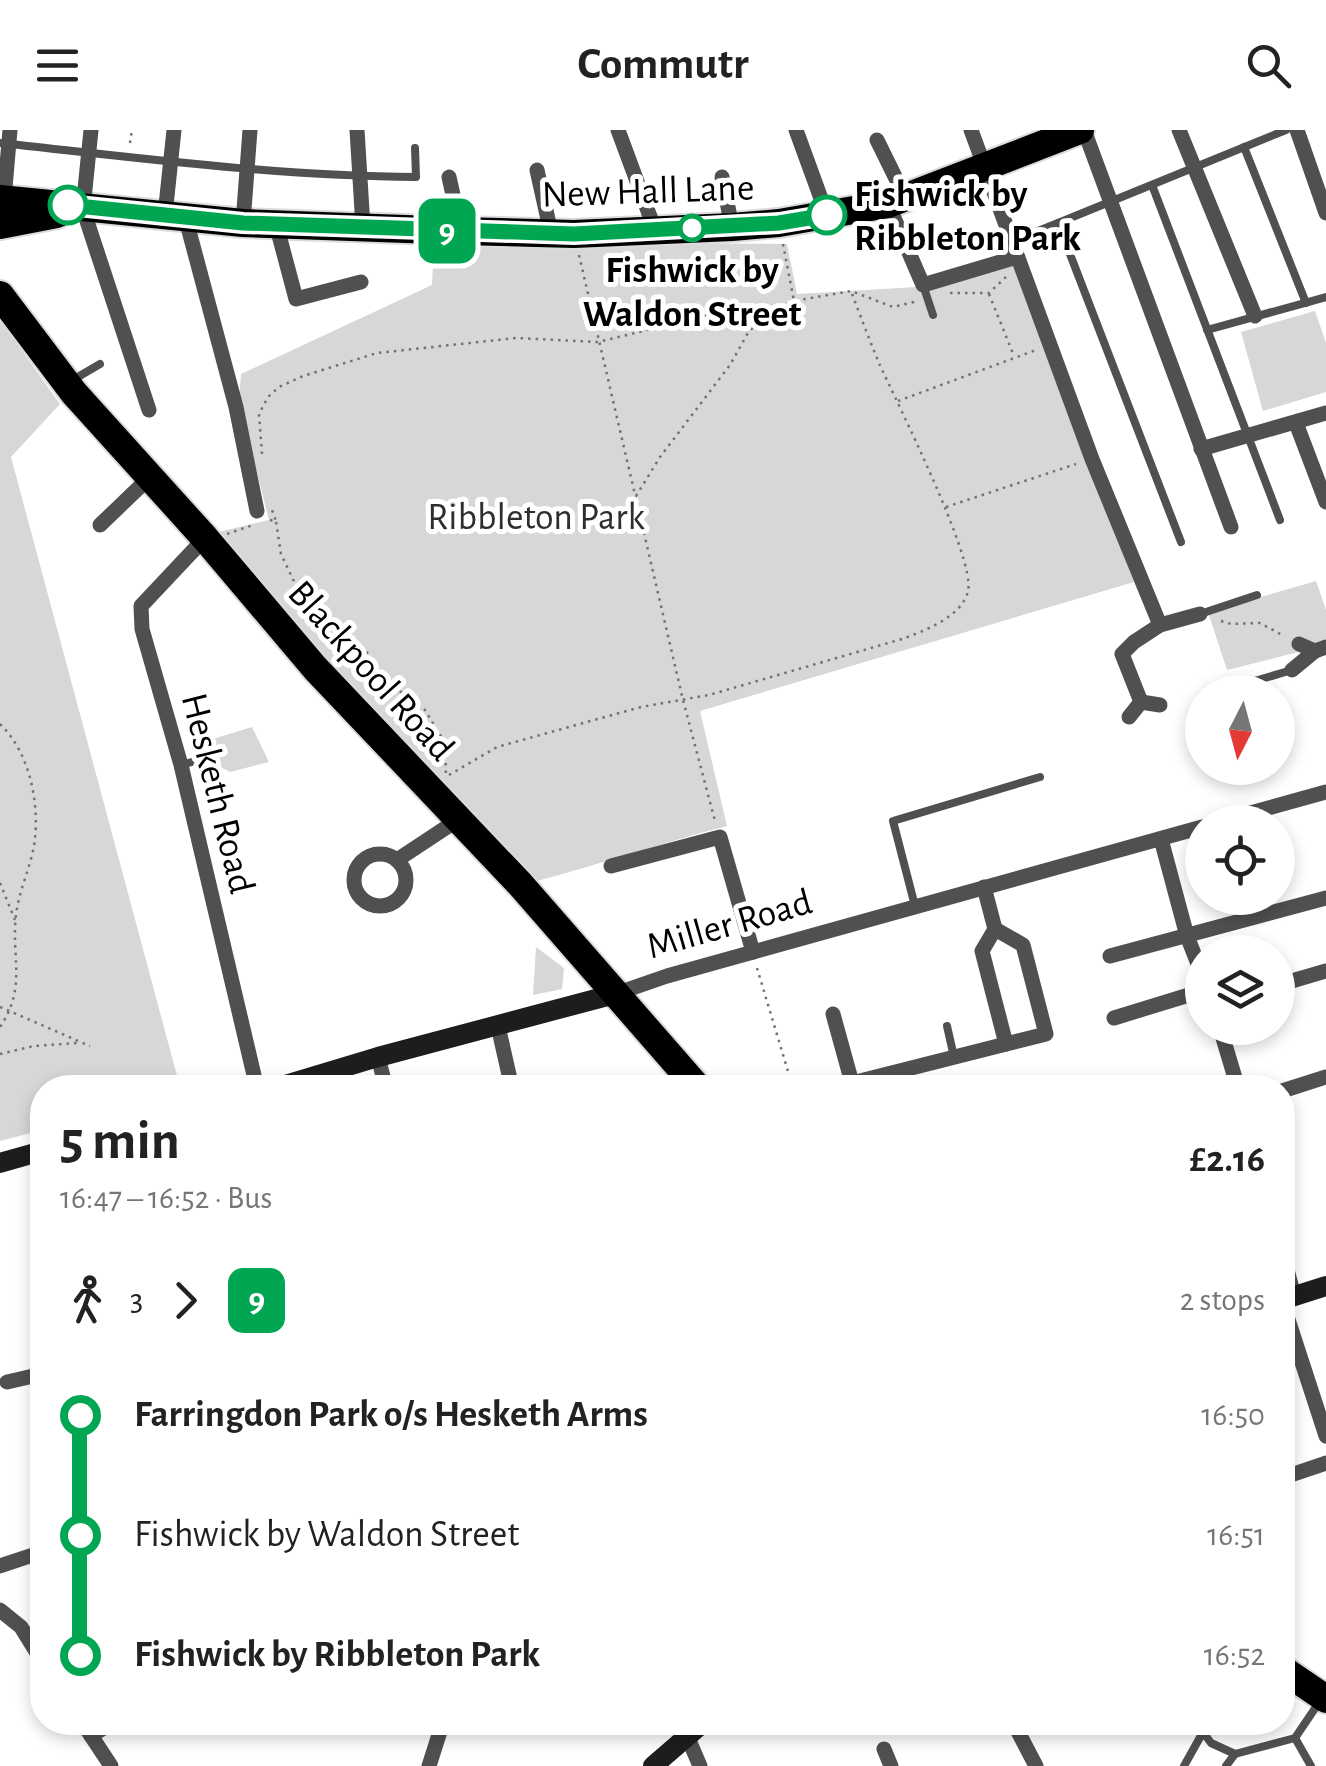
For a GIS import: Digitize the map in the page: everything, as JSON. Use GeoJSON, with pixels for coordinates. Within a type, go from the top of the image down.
{"type":"FeatureCollection","features":[{"type":"Feature","properties":{"kind":"highway","name":"New Hall Lane"},"geometry":{"type":"LineString","coordinates":[[1,207],[461,232],[563,233],[779,223],[896,201],[1069,132]]}},
{"type":"Feature","properties":{"kind":"highway","name":"Blackpool Road"},"geometry":{"type":"LineString","coordinates":[[0,295],[67,383],[211,538],[315,668],[458,820],[687,1075]]}},
{"type":"Feature","properties":{"kind":"highway"},"geometry":{"type":"LineString","coordinates":[[1295,1678],[1324,1698]]}},
{"type":"Feature","properties":{"kind":"street"},"geometry":{"type":"LineString","coordinates":[[91,130],[83,209],[150,410]]}},
{"type":"Feature","properties":{"kind":"street"},"geometry":{"type":"LineString","coordinates":[[174,130],[175,216],[236,407],[263,507]]}},
{"type":"Feature","properties":{"kind":"street"},"geometry":{"type":"LineString","coordinates":[[243,223],[250,130]]}},
{"type":"Feature","properties":{"kind":"street"},"geometry":{"type":"LineString","coordinates":[[357,130],[364,226]]}},
{"type":"Feature","properties":{"kind":"street"},"geometry":{"type":"LineString","coordinates":[[618,130],[655,230]]}},
{"type":"Feature","properties":{"kind":"street"},"geometry":{"type":"LineString","coordinates":[[796,130],[827,215]]}},
{"type":"Feature","properties":{"kind":"street"},"geometry":{"type":"LineString","coordinates":[[971,130],[1153,630]]}},
{"type":"Feature","properties":{"kind":"street"},"geometry":{"type":"LineString","coordinates":[[1179,130],[1255,316]]}},
{"type":"Feature","properties":{"kind":"street"},"geometry":{"type":"LineString","coordinates":[[1297,130],[1326,213]]}},
{"type":"Feature","properties":{"kind":"street"},"geometry":{"type":"LineString","coordinates":[[1069,132],[1110,202],[1230,528]]}},
{"type":"Feature","properties":{"kind":"street"},"geometry":{"type":"LineString","coordinates":[[1,207],[7,139]]}},
{"type":"Feature","properties":{"kind":"street"},"geometry":{"type":"LineString","coordinates":[[878,140],[923,286],[1014,249]]}},
{"type":"Feature","properties":{"kind":"street"},"geometry":{"type":"LineString","coordinates":[[537,170],[563,233]]}},
{"type":"Feature","properties":{"kind":"street"},"geometry":{"type":"LineString","coordinates":[[449,177],[461,232]]}},
{"type":"Feature","properties":{"kind":"street"},"geometry":{"type":"LineString","coordinates":[[722,177],[732,226]]}},
{"type":"Feature","properties":{"kind":"street"},"geometry":{"type":"LineString","coordinates":[[276,224],[296,299],[361,282]]}},
{"type":"Feature","properties":{"kind":"street"},"geometry":{"type":"LineString","coordinates":[[1201,449],[1326,414]]}},
{"type":"Feature","properties":{"kind":"street"},"geometry":{"type":"LineString","coordinates":[[1296,423],[1326,502]]}},
{"type":"Feature","properties":{"kind":"street"},"geometry":{"type":"LineString","coordinates":[[100,525],[150,476]]}},
{"type":"Feature","properties":{"kind":"street","name":"Hesketh Road"},"geometry":{"type":"LineString","coordinates":[[211,538],[141,606],[142,629],[181,764],[255,1075]]}},
{"type":"Feature","properties":{"kind":"street"},"geometry":{"type":"LineString","coordinates":[[1141,702],[1131,672],[1115,654],[1153,630],[1200,614]]}},
{"type":"Feature","properties":{"kind":"street"},"geometry":{"type":"LineString","coordinates":[[1299,644],[1321,649]]}},
{"type":"Feature","properties":{"kind":"street"},"geometry":{"type":"LineString","coordinates":[[1292,670],[1321,649]]}},
{"type":"Feature","properties":{"kind":"street"},"geometry":{"type":"LineString","coordinates":[[1141,702],[1160,705]]}},
{"type":"Feature","properties":{"kind":"street"},"geometry":{"type":"LineString","coordinates":[[1128,717],[1141,702]]}},
{"type":"Feature","properties":{"kind":"street"},"geometry":{"type":"LineString","coordinates":[[1279,805],[1326,792]]}},
{"type":"Feature","properties":{"kind":"street"},"geometry":{"type":"LineString","coordinates":[[397,860],[458,820]]}},
{"type":"Feature","properties":{"kind":"street","name":"Miller Road"},"geometry":{"type":"LineString","coordinates":[[318,1075],[1185,832]]}},
{"type":"Feature","properties":{"kind":"street"},"geometry":{"type":"LineString","coordinates":[[611,866],[720,837],[752,952]]}},
{"type":"Feature","properties":{"kind":"street"},"geometry":{"type":"LineString","coordinates":[[1161,839],[1187,935]]}},
{"type":"Feature","properties":{"kind":"street"},"geometry":{"type":"LineString","coordinates":[[883,1075],[1046,1034],[1022,945],[995,929],[984,887]]}},
{"type":"Feature","properties":{"kind":"street"},"geometry":{"type":"LineString","coordinates":[[1191,935],[1326,898]]}},
{"type":"Feature","properties":{"kind":"street"},"geometry":{"type":"LineString","coordinates":[[995,929],[982,951],[1006,1044]]}},
{"type":"Feature","properties":{"kind":"street"},"geometry":{"type":"LineString","coordinates":[[1110,956],[1185,937]]}},
{"type":"Feature","properties":{"kind":"street"},"geometry":{"type":"LineString","coordinates":[[1295,980],[1326,971]]}},
{"type":"Feature","properties":{"kind":"street"},"geometry":{"type":"LineString","coordinates":[[1114,1018],[1185,996]]}},
{"type":"Feature","properties":{"kind":"street"},"geometry":{"type":"LineString","coordinates":[[834,1014],[850,1075]]}},
{"type":"Feature","properties":{"kind":"street"},"geometry":{"type":"LineString","coordinates":[[498,1026],[509,1075]]}},
{"type":"Feature","properties":{"kind":"street"},"geometry":{"type":"LineString","coordinates":[[1225,1045],[1234,1075]]}},
{"type":"Feature","properties":{"kind":"street"},"geometry":{"type":"LineString","coordinates":[[378,1057],[383,1075]]}},
{"type":"Feature","properties":{"kind":"street"},"geometry":{"type":"LineString","coordinates":[[1295,1086],[1326,1077]]}},
{"type":"Feature","properties":{"kind":"street"},"geometry":{"type":"LineString","coordinates":[[0,1162],[30,1154]]}},
{"type":"Feature","properties":{"kind":"street"},"geometry":{"type":"LineString","coordinates":[[1295,1296],[1326,1286]]}},
{"type":"Feature","properties":{"kind":"street"},"geometry":{"type":"LineString","coordinates":[[1295,1330],[1326,1436]]}},
{"type":"Feature","properties":{"kind":"street"},"geometry":{"type":"LineString","coordinates":[[7,1382],[30,1377]]}},
{"type":"Feature","properties":{"kind":"street"},"geometry":{"type":"LineString","coordinates":[[1295,1474],[1326,1463]]}},
{"type":"Feature","properties":{"kind":"street"},"geometry":{"type":"LineString","coordinates":[[0,1566],[30,1556]]}},
{"type":"Feature","properties":{"kind":"street"},"geometry":{"type":"LineString","coordinates":[[0,1610],[21,1626],[30,1641]]}},
{"type":"Feature","properties":{"kind":"street"},"geometry":{"type":"LineString","coordinates":[[91,1735],[110,1766]]}},
{"type":"Feature","properties":{"kind":"street"},"geometry":{"type":"LineString","coordinates":[[429,1766],[439,1735]]}},
{"type":"Feature","properties":{"kind":"street"},"geometry":{"type":"LineString","coordinates":[[653,1766],[691,1735]]}},
{"type":"Feature","properties":{"kind":"street"},"geometry":{"type":"LineString","coordinates":[[1022,1735],[1036,1766]]}},
{"type":"Feature","properties":{"kind":"street"},"geometry":{"type":"LineString","coordinates":[[688,1738],[700,1766]]}},
{"type":"Feature","properties":{"kind":"street"},"geometry":{"type":"LineString","coordinates":[[884,1749],[891,1766]]}},
{"type":"Feature","properties":{"kind":"lane"},"geometry":{"type":"LineString","coordinates":[[1014,249],[1058,223],[1286,130]]}},
{"type":"Feature","properties":{"kind":"lane"},"geometry":{"type":"LineString","coordinates":[[7,139],[89,154],[247,170],[362,176],[416,176],[416,148]]}},
{"type":"Feature","properties":{"kind":"lane"},"geometry":{"type":"LineString","coordinates":[[1244,147],[1306,303]]}},
{"type":"Feature","properties":{"kind":"lane"},"geometry":{"type":"LineString","coordinates":[[1152,184],[1280,520]]}},
{"type":"Feature","properties":{"kind":"lane"},"geometry":{"type":"LineString","coordinates":[[1058,223],[1182,542]]}},
{"type":"Feature","properties":{"kind":"lane"},"geometry":{"type":"LineString","coordinates":[[923,286],[933,315]]}},
{"type":"Feature","properties":{"kind":"lane"},"geometry":{"type":"LineString","coordinates":[[1207,330],[1326,297]]}},
{"type":"Feature","properties":{"kind":"lane"},"geometry":{"type":"LineString","coordinates":[[67,383],[100,364]]}},
{"type":"Feature","properties":{"kind":"lane"},"geometry":{"type":"LineString","coordinates":[[1200,614],[1257,596]]}},
{"type":"Feature","properties":{"kind":"lane"},"geometry":{"type":"LineString","coordinates":[[1275,675],[1292,670]]}},
{"type":"Feature","properties":{"kind":"lane"},"geometry":{"type":"LineString","coordinates":[[181,764],[206,758]]}},
{"type":"Feature","properties":{"kind":"lane"},"geometry":{"type":"LineString","coordinates":[[915,906],[893,821],[1040,777]]}},
{"type":"Feature","properties":{"kind":"lane"},"geometry":{"type":"LineString","coordinates":[[947,1026],[954,1057]]}},
{"type":"Feature","properties":{"kind":"lane"},"geometry":{"type":"LineString","coordinates":[[1226,1766],[1235,1754],[1295,1738],[1324,1698]]}},
{"type":"Feature","properties":{"kind":"lane"},"geometry":{"type":"LineString","coordinates":[[1184,1766],[1201,1735]]}},
{"type":"Feature","properties":{"kind":"lane"},"geometry":{"type":"LineString","coordinates":[[1205,1735],[1211,1743],[1235,1754]]}},
{"type":"Feature","properties":{"kind":"lane"},"geometry":{"type":"LineString","coordinates":[[1295,1738],[1311,1766]]}},
{"type":"Feature","properties":{"kind":"path"},"geometry":{"type":"LineString","coordinates":[[128,158],[132,130]]}},
{"type":"Feature","properties":{"kind":"path"},"geometry":{"type":"LineString","coordinates":[[779,223],[794,301]]}},
{"type":"Feature","properties":{"kind":"path"},"geometry":{"type":"LineString","coordinates":[[563,233],[598,342],[683,700],[720,837]]}},
{"type":"Feature","properties":{"kind":"path"},"geometry":{"type":"LineString","coordinates":[[263,465],[259,414],[268,397],[303,376],[377,354],[516,338],[598,342],[709,315],[851,291],[969,576],[962,604],[930,628],[710,695],[584,721],[498,747],[434,780]]}},
{"type":"Feature","properties":{"kind":"path"},"geometry":{"type":"LineString","coordinates":[[989,292],[1015,358]]}},
{"type":"Feature","properties":{"kind":"path"},"geometry":{"type":"LineString","coordinates":[[635,498],[660,456],[730,365],[750,331],[777,306]]}},
{"type":"Feature","properties":{"kind":"path"},"geometry":{"type":"LineString","coordinates":[[896,402],[1050,345]]}},
{"type":"Feature","properties":{"kind":"path"},"geometry":{"type":"LineString","coordinates":[[944,508],[1092,459]]}},
{"type":"Feature","properties":{"kind":"path"},"geometry":{"type":"LineString","coordinates":[[263,507],[276,521],[281,554],[299,592],[324,610],[344,635],[369,654],[390,684],[425,710],[446,743],[446,776]]}},
{"type":"Feature","properties":{"kind":"path"},"geometry":{"type":"LineString","coordinates":[[211,538],[259,522],[276,521]]}},
{"type":"Feature","properties":{"kind":"path"},"geometry":{"type":"LineString","coordinates":[[1200,614],[1231,624],[1260,622],[1299,644]]}},
{"type":"Feature","properties":{"kind":"path"},"geometry":{"type":"LineString","coordinates":[[0,724],[25,761],[35,804],[34,840],[15,921],[18,964],[10,1012],[0,1027]]}},
{"type":"Feature","properties":{"kind":"path"},"geometry":{"type":"LineString","coordinates":[[0,883],[15,921]]}},
{"type":"Feature","properties":{"kind":"path"},"geometry":{"type":"LineString","coordinates":[[752,952],[789,1075]]}},
{"type":"Feature","properties":{"kind":"path"},"geometry":{"type":"LineString","coordinates":[[0,1008],[90,1046]]}},
{"type":"Feature","properties":{"kind":"path"},"geometry":{"type":"LineString","coordinates":[[0,1054],[82,1042]]}},
{"type":"Feature","properties":{"kind":"green space","name":"Ribbleton Park"},"geometry":{"type":"Polygon","coordinates":[[[434,242],[787,244],[797,294],[933,286],[1013,263],[1134,582],[700,711],[727,826],[533,882],[247,577],[214,533],[269,520],[239,401],[241,374],[432,285],[434,242]]]}},
{"type":"Feature","properties":{"kind":"green space"},"geometry":{"type":"Polygon","coordinates":[[[1315,311],[1326,343],[1326,392],[1263,411],[1241,332],[1315,311]]]}},
{"type":"Feature","properties":{"kind":"green space"},"geometry":{"type":"Polygon","coordinates":[[[0,320],[60,404],[11,457],[177,1075],[30,1075],[30,1133],[0,1141],[0,320]]]}},
{"type":"Feature","properties":{"kind":"green space"},"geometry":{"type":"Polygon","coordinates":[[[1316,581],[1326,610],[1326,645],[1227,670],[1208,612],[1316,581]]]}},
{"type":"Feature","properties":{"kind":"green space"},"geometry":{"type":"Polygon","coordinates":[[[252,727],[269,762],[230,772],[219,766],[213,739],[252,727]]]}},
{"type":"Feature","properties":{"kind":"green space"},"geometry":{"type":"Polygon","coordinates":[[[536,947],[564,968],[562,989],[533,995],[536,947]]]}},
{"type":"Feature","properties":{"kind":"bus line","name":"9"},"geometry":{"type":"LineString","coordinates":[[68,205],[243,223],[574,234],[779,223],[827,215]]}},
{"type":"Feature","properties":{"kind":"place","name":"Fishwick by Ribbleton Park"},"geometry":{"type":"Point","coordinates":[827,215]}},
{"type":"Feature","properties":{"kind":"place","name":"Fishwick by Waldon Street"},"geometry":{"type":"Point","coordinates":[692,228]}}]}
